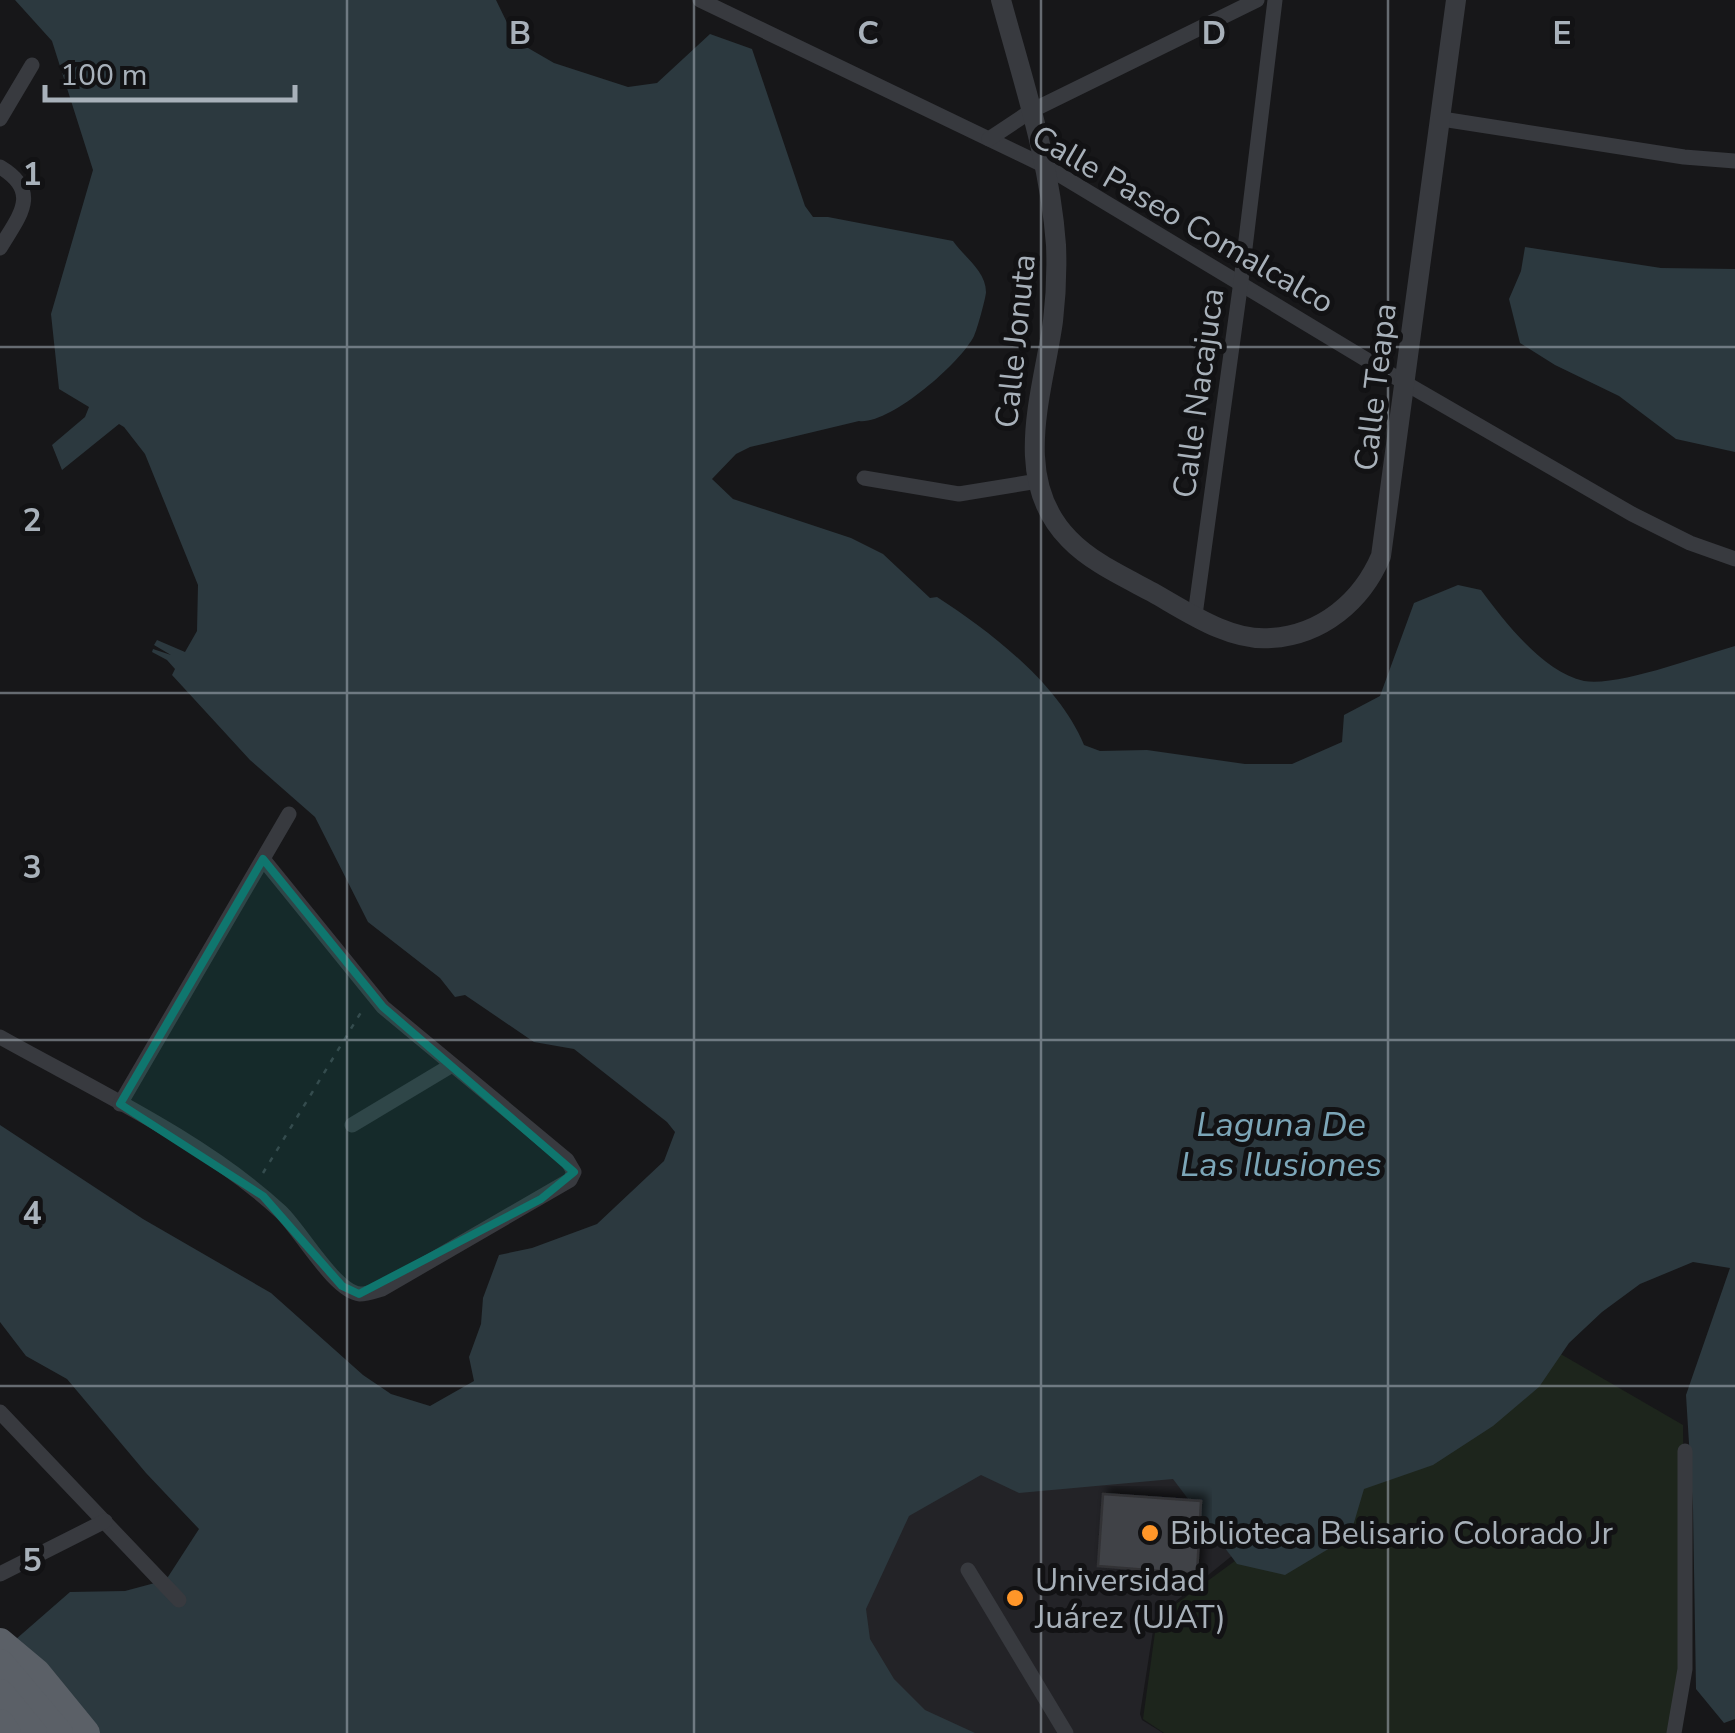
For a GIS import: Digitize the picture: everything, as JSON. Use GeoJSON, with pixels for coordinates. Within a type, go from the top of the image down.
{"type":"FeatureCollection","features":[{"type":"Feature","properties":{"kind":"highway"},"geometry":{"type":"LineString","coordinates":[[0,1642],[37,1673],[86,1733]]}},
{"type":"Feature","properties":{"kind":"highway"},"geometry":{"type":"LineString","coordinates":[[0,1663],[60,1733]]}},
{"type":"Feature","properties":{"kind":"highway"},"geometry":{"type":"LineString","coordinates":[[0,1693],[33,1733]]}},
{"type":"Feature","properties":{"kind":"highway"},"geometry":{"type":"LineString","coordinates":[[0,1723],[8,1733]]}},
{"type":"Feature","properties":{"kind":"street","name":"Calle Paseo Comalcalco"},"geometry":{"type":"LineString","coordinates":[[700,0],[1045,166],[1405,383],[1660,529],[1735,559]]}},
{"type":"Feature","properties":{"kind":"street","name":"Calle Jonuta"},"geometry":{"type":"LineString","coordinates":[[1001,0],[1045,166],[1055,239],[1053,322],[1034,437],[1038,481],[1054,520],[1080,549],[1194,614]]}},
{"type":"Feature","properties":{"kind":"street"},"geometry":{"type":"LineString","coordinates":[[989,139],[1032,111],[1256,0]]}},
{"type":"Feature","properties":{"kind":"street","name":"Calle Nacajuca"},"geometry":{"type":"LineString","coordinates":[[1194,614],[1241,282],[1275,0]]}},
{"type":"Feature","properties":{"kind":"street","name":"Calle Teapa"},"geometry":{"type":"LineString","coordinates":[[1194,614],[1231,632],[1271,638],[1313,627],[1350,604],[1371,576],[1384,546],[1456,0]]}},
{"type":"Feature","properties":{"kind":"street"},"geometry":{"type":"LineString","coordinates":[[0,119],[32,66]]}},
{"type":"Feature","properties":{"kind":"street"},"geometry":{"type":"LineString","coordinates":[[1442,118],[1684,157],[1735,161]]}},
{"type":"Feature","properties":{"kind":"street"},"geometry":{"type":"LineString","coordinates":[[0,167],[16,178],[24,196],[23,210],[0,248]]}},
{"type":"Feature","properties":{"kind":"street"},"geometry":{"type":"LineString","coordinates":[[864,478],[959,494],[1038,481]]}},
{"type":"Feature","properties":{"kind":"street"},"geometry":{"type":"LineString","coordinates":[[120,1104],[288,814]]}},
{"type":"Feature","properties":{"kind":"street"},"geometry":{"type":"LineString","coordinates":[[0,1037],[120,1104],[253,1189],[289,1220],[342,1286],[359,1294],[382,1289],[570,1180],[574,1172],[568,1160],[371,995],[262,859]]}},
{"type":"Feature","properties":{"kind":"street"},"geometry":{"type":"LineString","coordinates":[[352,1124],[452,1065]]}},
{"type":"Feature","properties":{"kind":"street"},"geometry":{"type":"LineString","coordinates":[[0,1412],[178,1600]]}},
{"type":"Feature","properties":{"kind":"street"},"geometry":{"type":"LineString","coordinates":[[1674,1733],[1684,1669],[1685,1451]]}},
{"type":"Feature","properties":{"kind":"street"},"geometry":{"type":"LineString","coordinates":[[0,1574],[105,1520]]}},
{"type":"Feature","properties":{"kind":"street"},"geometry":{"type":"LineString","coordinates":[[968,1570],[1066,1733]]}},
{"type":"Feature","properties":{"kind":"path"},"geometry":{"type":"LineString","coordinates":[[253,1189],[371,995]]}},
{"type":"Feature","properties":{"kind":"highlighted area"},"geometry":{"type":"Polygon","coordinates":[[[263,859],[383,1007],[574,1172],[541,1199],[359,1294],[342,1286],[263,1196],[120,1104],[263,859]]]}},
{"type":"Feature","properties":{"kind":"shaded area"},"geometry":{"type":"Polygon","coordinates":[[[1552,1349],[1683,1425],[1685,1638],[1674,1733],[1164,1733],[1143,1719],[1157,1618],[1258,1544],[1552,1349]]]}},
{"type":"Feature","properties":{"kind":"shaded area","name":"Universidad Juárez (UJAT)"},"geometry":{"type":"Polygon","coordinates":[[[963,1465],[1165,1465],[1249,1542],[1155,1618],[1140,1714],[1142,1720],[1163,1733],[918,1733],[842,1644],[862,1547],[963,1465]]]}},
{"type":"Feature","properties":{"kind":"water","name":"Laguna De Las Ilusiones"},"geometry":{"type":"Polygon","coordinates":[[[15,0],[496,0],[516,41],[554,63],[628,87],[657,83],[710,34],[752,49],[805,206],[813,217],[953,241],[978,271],[986,292],[975,333],[966,348],[905,403],[872,420],[750,447],[736,454],[712,479],[733,499],[851,538],[883,554],[930,598],[937,597],[958,611],[1021,661],[1058,701],[1084,745],[1100,751],[1147,750],[1245,764],[1292,764],[1342,742],[1344,715],[1380,696],[1414,603],[1458,585],[1481,590],[1540,657],[1584,681],[1637,675],[1735,646],[1735,1719],[1724,1723],[1696,1689],[1693,1508],[1686,1395],[1730,1268],[1693,1262],[1640,1284],[1602,1312],[1569,1343],[1539,1387],[1493,1426],[1433,1465],[1364,1489],[1350,1536],[1285,1575],[1237,1564],[1173,1479],[1019,1493],[981,1475],[909,1516],[866,1609],[870,1639],[894,1679],[925,1710],[975,1733],[99,1733],[15,1640],[70,1592],[125,1591],[166,1580],[199,1529],[67,1379],[26,1356],[0,1322],[0,1125],[143,1219],[271,1293],[363,1375],[391,1394],[430,1406],[474,1381],[469,1357],[481,1324],[483,1298],[499,1255],[532,1248],[597,1224],[664,1161],[675,1132],[574,1049],[534,1042],[465,995],[455,997],[440,978],[368,922],[315,817],[250,760],[172,675],[175,669],[167,660],[152,652],[153,649],[171,655],[154,645],[157,640],[185,652],[197,631],[198,585],[145,454],[124,427],[119,424],[62,470],[52,445],[85,417],[89,407],[59,389],[51,314],[93,170],[52,41],[15,0]]]}},
{"type":"Feature","properties":{"kind":"water"},"geometry":{"type":"Polygon","coordinates":[[[1525,247],[1661,268],[1735,269],[1735,452],[1676,439],[1619,396],[1520,343],[1509,299],[1521,271],[1525,247]]]}},
{"type":"Feature","properties":{"kind":"building","name":"Biblioteca Belisario Colorado Jr"},"geometry":{"type":"Polygon","coordinates":[[[1103,1494],[1201,1501],[1197,1574],[1098,1566],[1103,1494]]]}},
{"type":"Feature","properties":{"kind":"place","name":"Biblioteca Belisario Colorado Jr"},"geometry":{"type":"Point","coordinates":[1150,1533]}},
{"type":"Feature","properties":{"kind":"place","name":"Universidad Juárez (UJAT)"},"geometry":{"type":"Point","coordinates":[1015,1598]}}]}
